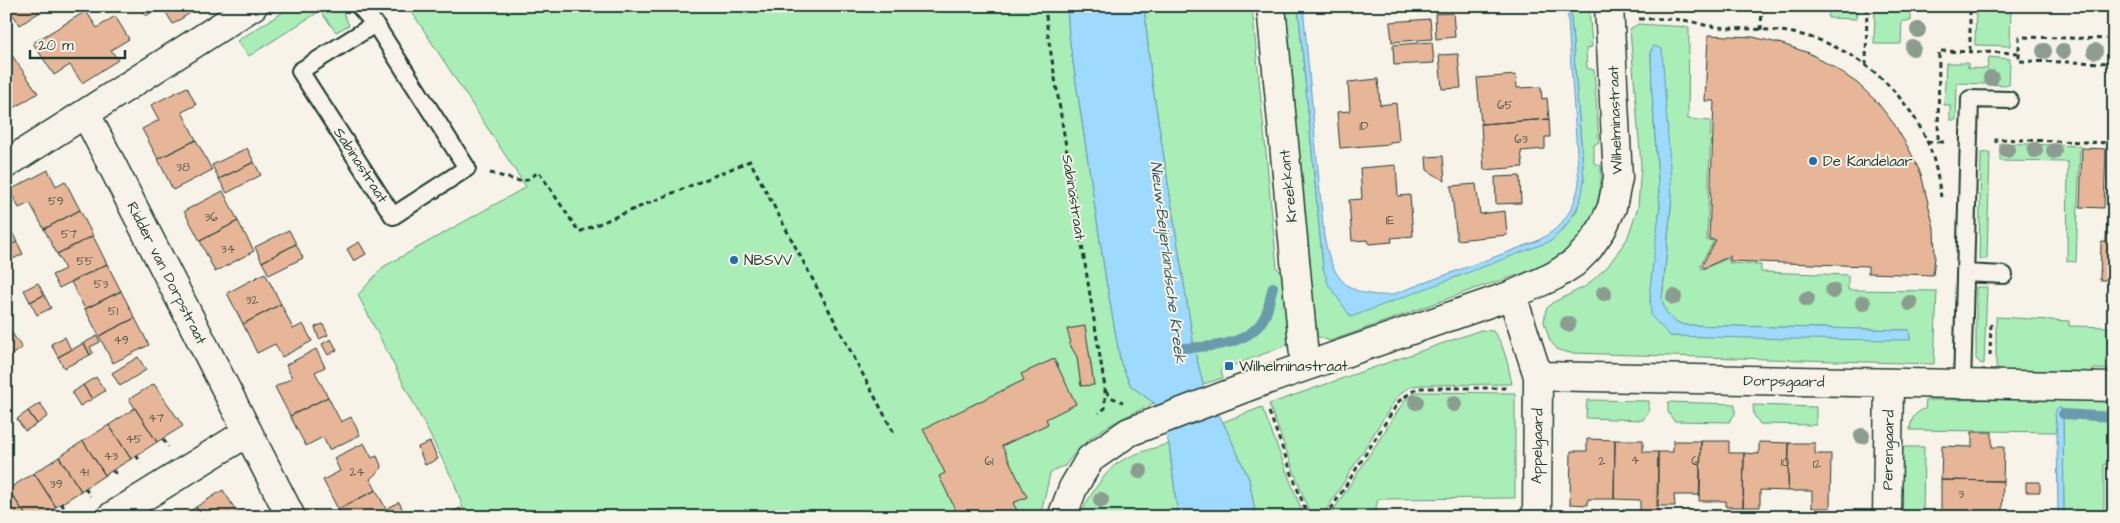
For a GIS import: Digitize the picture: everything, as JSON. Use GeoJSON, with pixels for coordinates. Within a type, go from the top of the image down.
{"type":"FeatureCollection","features":[{"type":"Feature","properties":{"kind":"street"},"geometry":{"type":"LineString","coordinates":[[6,164],[254,6]]}},
{"type":"Feature","properties":{"kind":"street","name":"Kreekkant"},"geometry":{"type":"LineString","coordinates":[[1271,6],[1305,366]]}},
{"type":"Feature","properties":{"kind":"street","name":"Wilhelminastraat"},"geometry":{"type":"LineString","coordinates":[[1062,517],[1072,488],[1090,459],[1129,432],[1305,366],[1512,295],[1554,276],[1574,263],[1602,229],[1612,207],[1619,168],[1609,13]]}},
{"type":"Feature","properties":{"kind":"street","name":"Ridder van Dorpstraat"},"geometry":{"type":"LineString","coordinates":[[86,114],[291,517]]}},
{"type":"Feature","properties":{"kind":"street"},"geometry":{"type":"LineString","coordinates":[[1512,295],[1538,383]]}},
{"type":"Feature","properties":{"kind":"street","name":"Dorpsgaard"},"geometry":{"type":"LineString","coordinates":[[1538,383],[2114,387]]}},
{"type":"Feature","properties":{"kind":"street","name":"Appelgaard"},"geometry":{"type":"LineString","coordinates":[[1536,517],[1538,383]]}},
{"type":"Feature","properties":{"kind":"street","name":"Perengaard"},"geometry":{"type":"LineString","coordinates":[[1887,517],[1889,384]]}},
{"type":"Feature","properties":{"kind":"street"},"geometry":{"type":"LineString","coordinates":[[111,517],[248,432]]}},
{"type":"Feature","properties":{"kind":"lane"},"geometry":{"type":"LineString","coordinates":[[359,6],[375,24],[467,168]]}},
{"type":"Feature","properties":{"kind":"lane","name":"Sabinastraat"},"geometry":{"type":"LineString","coordinates":[[375,24],[300,71],[305,79],[393,216],[467,168]]}},
{"type":"Feature","properties":{"kind":"lane"},"geometry":{"type":"LineString","coordinates":[[1962,385],[1970,99],[2009,100]]}},
{"type":"Feature","properties":{"kind":"lane"},"geometry":{"type":"LineString","coordinates":[[1965,273],[1998,275]]}},
{"type":"Feature","properties":{"kind":"path","name":"Sabinastraat"},"geometry":{"type":"LineString","coordinates":[[1046,6],[1048,35],[1105,388]]}},
{"type":"Feature","properties":{"kind":"path"},"geometry":{"type":"LineString","coordinates":[[1761,30],[1762,6]]}},
{"type":"Feature","properties":{"kind":"path"},"geometry":{"type":"LineString","coordinates":[[1866,66],[1867,6]]}},
{"type":"Feature","properties":{"kind":"path"},"geometry":{"type":"LineString","coordinates":[[1970,6],[1970,52]]}},
{"type":"Feature","properties":{"kind":"path"},"geometry":{"type":"LineString","coordinates":[[1609,13],[1687,21],[1710,26],[1794,33],[1836,47],[1866,66],[1899,95],[1927,142],[1936,170],[1942,205]]}},
{"type":"Feature","properties":{"kind":"path"},"geometry":{"type":"LineString","coordinates":[[2114,39],[2019,37],[2019,61],[2114,63]]}},
{"type":"Feature","properties":{"kind":"path"},"geometry":{"type":"LineString","coordinates":[[1938,142],[1939,51],[2019,53]]}},
{"type":"Feature","properties":{"kind":"path"},"geometry":{"type":"LineString","coordinates":[[1995,153],[1996,140],[2114,143]]}},
{"type":"Feature","properties":{"kind":"path"},"geometry":{"type":"LineString","coordinates":[[1927,142],[1946,142]]}},
{"type":"Feature","properties":{"kind":"path"},"geometry":{"type":"LineString","coordinates":[[467,168],[523,182],[540,172],[579,232],[750,162],[895,435]]}},
{"type":"Feature","properties":{"kind":"path"},"geometry":{"type":"LineString","coordinates":[[1990,385],[1998,275]]}},
{"type":"Feature","properties":{"kind":"path"},"geometry":{"type":"LineString","coordinates":[[1258,383],[1308,517]]}},
{"type":"Feature","properties":{"kind":"path"},"geometry":{"type":"LineString","coordinates":[[1326,517],[1399,401],[1417,388],[1538,383]]}},
{"type":"Feature","properties":{"kind":"path"},"geometry":{"type":"LineString","coordinates":[[61,503],[70,517]]}},
{"type":"Feature","properties":{"kind":"green space"},"geometry":{"type":"Polygon","coordinates":[[[293,6],[340,6],[349,25],[336,32],[320,11],[249,56],[237,41],[293,6]]]}},
{"type":"Feature","properties":{"kind":"green space","name":"NBSVV"},"geometry":{"type":"Polygon","coordinates":[[[408,6],[1067,6],[1069,36],[1106,280],[1121,364],[1131,386],[1154,403],[1094,435],[1074,454],[1065,466],[1058,468],[1050,474],[1040,517],[466,517],[454,482],[358,295],[383,267],[526,187],[408,6]]]}},
{"type":"Feature","properties":{"kind":"green space"},"geometry":{"type":"Polygon","coordinates":[[[1144,6],[1252,6],[1277,268],[1287,278],[1291,334],[1287,344],[1282,347],[1221,370],[1223,378],[1203,384],[1194,347],[1151,76],[1144,6]]]}},
{"type":"Feature","properties":{"kind":"green space"},"geometry":{"type":"Polygon","coordinates":[[[1281,6],[1298,6],[1323,267],[1351,316],[1562,231],[1577,210],[1584,180],[1570,6],[1589,6],[1592,47],[1586,49],[1587,68],[1594,70],[1599,142],[1594,145],[1594,163],[1601,166],[1599,198],[1593,217],[1582,235],[1565,252],[1527,272],[1330,341],[1319,337],[1314,332],[1281,6]]]}},
{"type":"Feature","properties":{"kind":"green space"},"geometry":{"type":"Polygon","coordinates":[[[1829,6],[1857,6],[1856,19],[1828,18],[1829,6]]]}},
{"type":"Feature","properties":{"kind":"green space"},"geometry":{"type":"Polygon","coordinates":[[[1875,6],[1911,6],[1911,21],[1902,21],[1901,44],[1874,44],[1875,6]]]}},
{"type":"Feature","properties":{"kind":"green space"},"geometry":{"type":"Polygon","coordinates":[[[1976,6],[2011,6],[2010,46],[1975,45],[1976,6]]]}},
{"type":"Feature","properties":{"kind":"green space"},"geometry":{"type":"Polygon","coordinates":[[[1638,24],[1689,27],[1688,119],[1711,121],[1707,240],[1714,241],[1700,265],[1702,269],[1729,258],[1729,263],[1761,265],[1761,272],[1848,275],[1848,290],[1937,291],[1934,364],[1570,353],[1558,350],[1550,341],[1544,322],[1546,309],[1552,303],[1586,286],[1608,266],[1627,239],[1638,207],[1641,165],[1630,29],[1638,24]],[[1651,50],[1660,206],[1650,302],[1670,336],[1910,339],[1909,330],[1684,325],[1675,321],[1669,316],[1662,299],[1672,196],[1651,50]]]}},
{"type":"Feature","properties":{"kind":"green space"},"geometry":{"type":"Polygon","coordinates":[[[1989,57],[2010,59],[2009,85],[1957,83],[1956,120],[1950,120],[1950,105],[1944,105],[1946,63],[1968,63],[1968,68],[1987,69],[1989,57]]]}},
{"type":"Feature","properties":{"kind":"green space"},"geometry":{"type":"Polygon","coordinates":[[[2000,143],[2080,146],[2076,262],[2067,261],[2068,162],[2000,161],[2000,143]]]}},
{"type":"Feature","properties":{"kind":"green space"},"geometry":{"type":"Polygon","coordinates":[[[1990,152],[1987,259],[1979,259],[1981,153],[1990,152]]]}},
{"type":"Feature","properties":{"kind":"green space"},"geometry":{"type":"Polygon","coordinates":[[[1976,287],[1987,287],[1984,364],[1976,359],[1976,287]]]}},
{"type":"Feature","properties":{"kind":"green space"},"geometry":{"type":"Polygon","coordinates":[[[1996,317],[2069,321],[2069,326],[2114,327],[2114,370],[2094,369],[2091,377],[1999,372],[1996,366],[1996,317]]]}},
{"type":"Feature","properties":{"kind":"green space"},"geometry":{"type":"Polygon","coordinates":[[[1481,330],[1493,331],[1497,337],[1506,356],[1512,384],[1420,385],[1407,388],[1393,403],[1322,517],[1311,517],[1269,404],[1481,330]]]}},
{"type":"Feature","properties":{"kind":"green space"},"geometry":{"type":"Polygon","coordinates":[[[1415,392],[1515,393],[1515,498],[1378,499],[1374,517],[1329,517],[1405,400],[1415,392]]]}},
{"type":"Feature","properties":{"kind":"green space"},"geometry":{"type":"Polygon","coordinates":[[[2057,399],[2114,402],[2114,464],[2104,464],[2104,517],[2064,517],[2063,415],[2061,408],[2055,413],[2057,432],[1910,430],[1914,416],[1925,409],[1926,400],[2057,399]]]}},
{"type":"Feature","properties":{"kind":"green space"},"geometry":{"type":"Polygon","coordinates":[[[1587,400],[1649,401],[1649,410],[1643,420],[1586,418],[1587,400]]]}},
{"type":"Feature","properties":{"kind":"green space"},"geometry":{"type":"Polygon","coordinates":[[[1668,402],[1735,404],[1735,414],[1729,422],[1674,421],[1668,412],[1668,402]]]}},
{"type":"Feature","properties":{"kind":"green space"},"geometry":{"type":"Polygon","coordinates":[[[1753,405],[1816,407],[1816,425],[1760,424],[1754,415],[1753,405]]]}},
{"type":"Feature","properties":{"kind":"green space"},"geometry":{"type":"Polygon","coordinates":[[[1262,407],[1304,517],[1256,517],[1249,479],[1223,422],[1262,407]]]}},
{"type":"Feature","properties":{"kind":"green space"},"geometry":{"type":"Polygon","coordinates":[[[1169,444],[1178,517],[1080,517],[1096,487],[1113,467],[1136,454],[1169,444]]]}},
{"type":"Feature","properties":{"kind":"green space"},"geometry":{"type":"Polygon","coordinates":[[[1901,447],[1924,447],[1923,517],[1899,517],[1901,447]]]}},
{"type":"Feature","properties":{"kind":"water","name":"Nieuw-Beijerlandsche Kreek"},"geometry":{"type":"Polygon","coordinates":[[[1067,6],[1144,6],[1151,76],[1194,347],[1203,384],[1249,479],[1256,517],[1178,517],[1169,444],[1154,403],[1131,386],[1121,364],[1106,280],[1069,36],[1067,6]]]}},
{"type":"Feature","properties":{"kind":"water"},"geometry":{"type":"Polygon","coordinates":[[[1298,6],[1303,6],[1324,236],[1332,263],[1337,274],[1344,282],[1363,293],[1391,295],[1535,242],[1552,231],[1565,218],[1574,203],[1579,183],[1567,6],[1570,6],[1584,180],[1578,206],[1564,228],[1551,241],[1351,317],[1328,284],[1323,267],[1298,6]]]}},
{"type":"Feature","properties":{"kind":"water"},"geometry":{"type":"Polygon","coordinates":[[[1654,46],[1662,49],[1672,196],[1662,299],[1669,316],[1684,325],[1909,330],[1910,340],[1670,336],[1651,316],[1650,288],[1660,206],[1652,94],[1651,50],[1654,46]]]}},
{"type":"Feature","properties":{"kind":"water"},"geometry":{"type":"Polygon","coordinates":[[[2057,408],[2061,408],[2063,414],[2064,517],[2058,517],[2055,413],[2057,408]]]}},
{"type":"Feature","properties":{"kind":"building"},"geometry":{"type":"Polygon","coordinates":[[[15,6],[36,6],[40,12],[20,25],[10,10],[15,6]]]}},
{"type":"Feature","properties":{"kind":"building"},"geometry":{"type":"Polygon","coordinates":[[[140,6],[161,6],[146,16],[140,6]]]}},
{"type":"Feature","properties":{"kind":"building"},"geometry":{"type":"Polygon","coordinates":[[[162,6],[201,6],[173,24],[162,6]]]}},
{"type":"Feature","properties":{"kind":"building"},"geometry":{"type":"Polygon","coordinates":[[[86,11],[97,28],[115,16],[129,39],[111,50],[118,60],[82,83],[70,65],[54,75],[33,43],[86,11]]]}},
{"type":"Feature","properties":{"kind":"building"},"geometry":{"type":"Polygon","coordinates":[[[1453,13],[1455,37],[1436,39],[1435,14],[1453,13]]]}},
{"type":"Feature","properties":{"kind":"building"},"geometry":{"type":"Polygon","coordinates":[[[1430,19],[1432,39],[1392,42],[1390,22],[1430,19]]]}},
{"type":"Feature","properties":{"kind":"building","name":"De Kandelaar"},"geometry":{"type":"Polygon","coordinates":[[[1708,35],[1753,37],[1809,53],[1857,83],[1877,102],[1894,124],[1921,174],[1934,228],[1935,257],[1933,275],[1868,273],[1868,266],[1730,261],[1730,256],[1704,268],[1702,265],[1716,240],[1709,239],[1714,101],[1705,101],[1708,35]]]}},
{"type":"Feature","properties":{"kind":"building"},"geometry":{"type":"Polygon","coordinates":[[[1432,42],[1434,63],[1394,65],[1393,45],[1432,42]]]}},
{"type":"Feature","properties":{"kind":"building"},"geometry":{"type":"Polygon","coordinates":[[[11,54],[38,93],[6,113],[6,57],[11,54]]]}},
{"type":"Feature","properties":{"kind":"building"},"geometry":{"type":"Polygon","coordinates":[[[1458,54],[1461,88],[1442,89],[1439,55],[1458,54]]]}},
{"type":"Feature","properties":{"kind":"building"},"geometry":{"type":"Polygon","coordinates":[[[1516,75],[1517,88],[1541,87],[1542,99],[1547,98],[1549,119],[1481,124],[1477,78],[1516,75]]]}},
{"type":"Feature","properties":{"kind":"building"},"geometry":{"type":"Polygon","coordinates":[[[1378,79],[1380,105],[1396,103],[1399,141],[1390,142],[1390,144],[1340,148],[1337,112],[1350,111],[1348,82],[1378,79]]]}},
{"type":"Feature","properties":{"kind":"building"},"geometry":{"type":"Polygon","coordinates":[[[187,87],[196,105],[182,112],[196,140],[158,159],[142,129],[159,120],[151,105],[187,87]]]}},
{"type":"Feature","properties":{"kind":"building"},"geometry":{"type":"Polygon","coordinates":[[[1549,119],[1550,137],[1545,137],[1545,149],[1521,151],[1523,167],[1484,170],[1481,124],[1549,119]]]}},
{"type":"Feature","properties":{"kind":"building"},"geometry":{"type":"Polygon","coordinates":[[[196,140],[212,170],[173,190],[158,159],[196,140]]]}},
{"type":"Feature","properties":{"kind":"building"},"geometry":{"type":"Polygon","coordinates":[[[247,148],[254,162],[219,179],[212,165],[247,148]]]}},
{"type":"Feature","properties":{"kind":"building"},"geometry":{"type":"Polygon","coordinates":[[[2082,148],[2106,149],[2104,208],[2080,207],[2082,148]]]}},
{"type":"Feature","properties":{"kind":"building"},"geometry":{"type":"Polygon","coordinates":[[[1443,156],[1445,181],[1427,170],[1426,157],[1443,156]]]}},
{"type":"Feature","properties":{"kind":"building"},"geometry":{"type":"Polygon","coordinates":[[[254,162],[261,175],[227,193],[219,179],[254,162]]]}},
{"type":"Feature","properties":{"kind":"building"},"geometry":{"type":"Polygon","coordinates":[[[1396,165],[1398,196],[1410,195],[1413,236],[1391,238],[1392,242],[1369,244],[1368,240],[1352,241],[1349,200],[1362,199],[1360,168],[1396,165]]]}},
{"type":"Feature","properties":{"kind":"building"},"geometry":{"type":"Polygon","coordinates":[[[48,170],[56,186],[65,181],[80,210],[44,229],[30,203],[19,208],[10,190],[48,170]]]}},
{"type":"Feature","properties":{"kind":"building"},"geometry":{"type":"Polygon","coordinates":[[[1520,176],[1521,203],[1496,204],[1495,177],[1520,176]]]}},
{"type":"Feature","properties":{"kind":"building"},"geometry":{"type":"Polygon","coordinates":[[[1476,184],[1480,214],[1505,211],[1507,235],[1457,240],[1451,186],[1476,184]]]}},
{"type":"Feature","properties":{"kind":"building"},"geometry":{"type":"Polygon","coordinates":[[[223,191],[238,221],[200,241],[184,211],[223,191]]]}},
{"type":"Feature","properties":{"kind":"building"},"geometry":{"type":"Polygon","coordinates":[[[80,210],[93,236],[57,254],[44,229],[80,210]]]}},
{"type":"Feature","properties":{"kind":"building"},"geometry":{"type":"Polygon","coordinates":[[[2107,217],[2114,217],[2114,280],[2100,280],[2101,244],[2106,242],[2107,217]]]}},
{"type":"Feature","properties":{"kind":"building"},"geometry":{"type":"Polygon","coordinates":[[[238,221],[254,251],[215,272],[200,241],[238,221]]]}},
{"type":"Feature","properties":{"kind":"building"},"geometry":{"type":"Polygon","coordinates":[[[11,230],[17,242],[6,247],[6,232],[11,230]]]}},
{"type":"Feature","properties":{"kind":"building"},"geometry":{"type":"Polygon","coordinates":[[[289,230],[296,244],[262,262],[255,247],[289,230]]]}},
{"type":"Feature","properties":{"kind":"building"},"geometry":{"type":"Polygon","coordinates":[[[93,236],[107,264],[59,288],[52,275],[65,269],[57,254],[93,236]]]}},
{"type":"Feature","properties":{"kind":"building"},"geometry":{"type":"Polygon","coordinates":[[[17,242],[23,254],[9,261],[6,255],[6,247],[17,242]]]}},
{"type":"Feature","properties":{"kind":"building"},"geometry":{"type":"Polygon","coordinates":[[[359,242],[366,254],[354,261],[347,249],[359,242]]]}},
{"type":"Feature","properties":{"kind":"building"},"geometry":{"type":"Polygon","coordinates":[[[296,244],[303,258],[269,275],[262,262],[296,244]]]}},
{"type":"Feature","properties":{"kind":"building"},"geometry":{"type":"Polygon","coordinates":[[[107,264],[121,291],[85,309],[71,282],[107,264]]]}},
{"type":"Feature","properties":{"kind":"building"},"geometry":{"type":"Polygon","coordinates":[[[265,273],[281,304],[243,324],[227,293],[265,273]]]}},
{"type":"Feature","properties":{"kind":"building"},"geometry":{"type":"Polygon","coordinates":[[[38,283],[44,295],[30,302],[24,290],[38,283]]]}},
{"type":"Feature","properties":{"kind":"building"},"geometry":{"type":"Polygon","coordinates":[[[121,291],[135,318],[99,336],[85,309],[121,291]]]}},
{"type":"Feature","properties":{"kind":"building"},"geometry":{"type":"Polygon","coordinates":[[[44,295],[51,308],[37,315],[30,302],[44,295]]]}},
{"type":"Feature","properties":{"kind":"building"},"geometry":{"type":"Polygon","coordinates":[[[281,304],[293,329],[303,324],[312,341],[282,357],[275,344],[257,353],[243,324],[281,304]]]}},
{"type":"Feature","properties":{"kind":"building"},"geometry":{"type":"Polygon","coordinates":[[[135,318],[149,345],[113,363],[99,336],[135,318]]]}},
{"type":"Feature","properties":{"kind":"building"},"geometry":{"type":"Polygon","coordinates":[[[6,324],[22,348],[9,356],[6,351],[6,324]]]}},
{"type":"Feature","properties":{"kind":"building"},"geometry":{"type":"Polygon","coordinates":[[[323,324],[328,335],[319,339],[315,327],[323,324]]]}},
{"type":"Feature","properties":{"kind":"building"},"geometry":{"type":"Polygon","coordinates":[[[1085,326],[1094,385],[1081,386],[1077,357],[1069,343],[1071,343],[1067,329],[1085,326]]]}},
{"type":"Feature","properties":{"kind":"building"},"geometry":{"type":"Polygon","coordinates":[[[97,336],[100,342],[90,347],[93,353],[90,355],[84,343],[97,336]]]}},
{"type":"Feature","properties":{"kind":"building"},"geometry":{"type":"Polygon","coordinates":[[[65,337],[71,350],[58,357],[51,344],[65,337]]]}},
{"type":"Feature","properties":{"kind":"building"},"geometry":{"type":"Polygon","coordinates":[[[331,339],[337,350],[328,355],[322,344],[331,339]]]}},
{"type":"Feature","properties":{"kind":"building"},"geometry":{"type":"Polygon","coordinates":[[[84,343],[90,355],[64,368],[58,357],[84,343]]]}},
{"type":"Feature","properties":{"kind":"building"},"geometry":{"type":"Polygon","coordinates":[[[316,349],[325,367],[315,372],[328,397],[290,416],[275,387],[292,378],[286,365],[316,349]]]}},
{"type":"Feature","properties":{"kind":"building"},"geometry":{"type":"Polygon","coordinates":[[[138,357],[146,370],[120,386],[112,373],[138,357]]]}},
{"type":"Feature","properties":{"kind":"building"},"geometry":{"type":"Polygon","coordinates":[[[1054,359],[1076,404],[1046,419],[1048,424],[1002,446],[1027,497],[1013,503],[1020,516],[959,517],[939,476],[945,473],[923,429],[1024,380],[1021,374],[1054,359]]]}},
{"type":"Feature","properties":{"kind":"building"},"geometry":{"type":"Polygon","coordinates":[[[96,377],[105,391],[92,399],[83,385],[96,377]]]}},
{"type":"Feature","properties":{"kind":"building"},"geometry":{"type":"Polygon","coordinates":[[[154,384],[183,426],[157,442],[129,399],[154,384]]]}},
{"type":"Feature","properties":{"kind":"building"},"geometry":{"type":"Polygon","coordinates":[[[83,385],[92,399],[80,406],[72,393],[83,385]]]}},
{"type":"Feature","properties":{"kind":"building"},"geometry":{"type":"Polygon","coordinates":[[[328,397],[341,422],[351,417],[360,435],[329,450],[323,437],[306,446],[290,416],[328,397]]]}},
{"type":"Feature","properties":{"kind":"building"},"geometry":{"type":"Polygon","coordinates":[[[40,403],[48,416],[37,424],[28,411],[40,403]]]}},
{"type":"Feature","properties":{"kind":"building"},"geometry":{"type":"Polygon","coordinates":[[[135,408],[157,442],[131,459],[109,425],[135,408]]]}},
{"type":"Feature","properties":{"kind":"building"},"geometry":{"type":"Polygon","coordinates":[[[28,411],[37,424],[25,431],[17,419],[28,411]]]}},
{"type":"Feature","properties":{"kind":"building"},"geometry":{"type":"Polygon","coordinates":[[[109,425],[131,459],[105,475],[83,441],[109,425]]]}},
{"type":"Feature","properties":{"kind":"building"},"geometry":{"type":"Polygon","coordinates":[[[1972,432],[1992,432],[1992,447],[2004,447],[2003,481],[1941,480],[1942,446],[1972,447],[1972,432]]]}},
{"type":"Feature","properties":{"kind":"building"},"geometry":{"type":"Polygon","coordinates":[[[1587,439],[1615,440],[1614,499],[1588,499],[1588,505],[1570,504],[1571,451],[1587,451],[1587,439]]]}},
{"type":"Feature","properties":{"kind":"building"},"geometry":{"type":"Polygon","coordinates":[[[1615,440],[1643,440],[1643,452],[1658,452],[1658,513],[1640,513],[1640,500],[1614,499],[1615,440]]]}},
{"type":"Feature","properties":{"kind":"building"},"geometry":{"type":"Polygon","coordinates":[[[83,441],[105,475],[81,491],[59,457],[83,441]]]}},
{"type":"Feature","properties":{"kind":"building"},"geometry":{"type":"Polygon","coordinates":[[[1673,441],[1701,441],[1700,495],[1674,495],[1675,506],[1657,506],[1658,452],[1673,452],[1673,441]]]}},
{"type":"Feature","properties":{"kind":"building"},"geometry":{"type":"Polygon","coordinates":[[[1701,441],[1729,441],[1729,453],[1744,453],[1743,507],[1726,507],[1726,501],[1699,501],[1701,441]]]}},
{"type":"Feature","properties":{"kind":"building"},"geometry":{"type":"Polygon","coordinates":[[[430,442],[438,459],[425,465],[418,447],[430,442]]]}},
{"type":"Feature","properties":{"kind":"building"},"geometry":{"type":"Polygon","coordinates":[[[1759,442],[1789,443],[1788,491],[1760,490],[1760,507],[1743,507],[1744,453],[1759,454],[1759,442]]]}},
{"type":"Feature","properties":{"kind":"building"},"geometry":{"type":"Polygon","coordinates":[[[364,443],[372,458],[377,456],[382,468],[370,479],[376,490],[338,509],[323,480],[340,471],[334,458],[364,443]]]}},
{"type":"Feature","properties":{"kind":"building"},"geometry":{"type":"Polygon","coordinates":[[[1789,443],[1815,443],[1815,454],[1831,454],[1830,508],[1812,508],[1812,491],[1788,491],[1789,443]]]}},
{"type":"Feature","properties":{"kind":"building"},"geometry":{"type":"Polygon","coordinates":[[[59,457],[81,491],[56,507],[34,473],[59,457]]]}},
{"type":"Feature","properties":{"kind":"building"},"geometry":{"type":"Polygon","coordinates":[[[34,473],[56,507],[41,517],[27,517],[8,489],[34,473]]]}},
{"type":"Feature","properties":{"kind":"building"},"geometry":{"type":"Polygon","coordinates":[[[1941,480],[2003,481],[2002,515],[1941,515],[1941,480]]]}},
{"type":"Feature","properties":{"kind":"building"},"geometry":{"type":"Polygon","coordinates":[[[2026,482],[2040,482],[2040,492],[2026,492],[2026,482]]]}},
{"type":"Feature","properties":{"kind":"building"},"geometry":{"type":"Polygon","coordinates":[[[8,489],[27,517],[6,517],[6,490],[8,489]]]}},
{"type":"Feature","properties":{"kind":"building"},"geometry":{"type":"Polygon","coordinates":[[[223,490],[240,517],[202,517],[196,507],[223,490]]]}},
{"type":"Feature","properties":{"kind":"building"},"geometry":{"type":"Polygon","coordinates":[[[376,490],[386,509],[399,502],[406,517],[342,517],[338,509],[376,490]]]}},
{"type":"Feature","properties":{"kind":"building"},"geometry":{"type":"Polygon","coordinates":[[[196,507],[202,517],[181,517],[196,507]]]}},
{"type":"Feature","properties":{"kind":"building"},"geometry":{"type":"Polygon","coordinates":[[[460,508],[464,517],[451,517],[449,514],[460,508]]]}},
{"type":"Feature","properties":{"kind":"building"},"geometry":{"type":"Polygon","coordinates":[[[1941,515],[2002,515],[1941,517],[1941,515]]]}},
{"type":"Feature","properties":{"kind":"waterway","name":"Nieuw-Beijerlandsche Kreek"},"geometry":{"type":"LineString","coordinates":[[1181,348],[1230,343],[1251,333],[1260,325],[1266,314],[1273,287]]}},
{"type":"Feature","properties":{"kind":"waterway"},"geometry":{"type":"LineString","coordinates":[[2063,414],[2114,417]]}},
{"type":"Feature","properties":{"kind":"place","name":"De Kandelaar"},"geometry":{"type":"Point","coordinates":[1813,161]}},
{"type":"Feature","properties":{"kind":"place","name":"NBSVV"},"geometry":{"type":"Point","coordinates":[734,260]}},
{"type":"Feature","properties":{"kind":"place","name":"Wilhelminastraat"},"geometry":{"type":"Point","coordinates":[1229,366]}}]}
